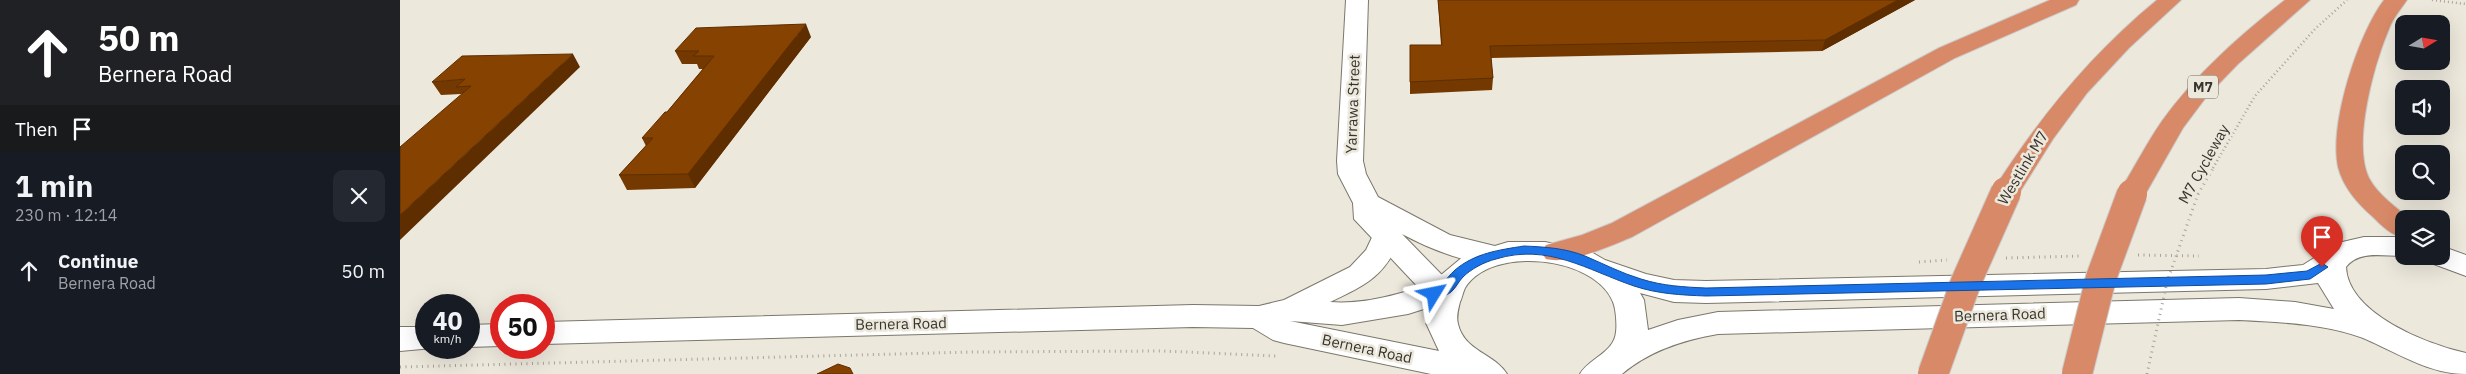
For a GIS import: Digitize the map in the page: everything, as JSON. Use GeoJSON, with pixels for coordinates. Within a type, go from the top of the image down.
{"type":"FeatureCollection","features":[{"type":"Feature","properties":{"kind":"highway"},"geometry":{"type":"LineString","coordinates":[[1556,252],[1592,242],[1622,230],[1947,53],[2068,0]]}},
{"type":"Feature","properties":{"kind":"highway","name":"Westlink M7"},"geometry":{"type":"LineString","coordinates":[[1933,374],[1947,327],[1970,267],[2006,192],[2035,143],[2082,82],[2124,38],[2170,0]]}},
{"type":"Feature","properties":{"kind":"highway","name":"M7"},"geometry":{"type":"LineString","coordinates":[[2077,374],[2100,278],[2132,194],[2171,127],[2216,70],[2262,28],[2299,0]]}},
{"type":"Feature","properties":{"kind":"highway"},"geometry":{"type":"LineString","coordinates":[[2391,5],[2373,39],[2360,90],[2350,145],[2352,168],[2359,184],[2374,204],[2395,222]]}},
{"type":"Feature","properties":{"kind":"main road","name":"Yarrawa Street"},"geometry":{"type":"LineString","coordinates":[[1356,0],[1350,160],[1352,174],[1367,203],[1368,219],[1430,281],[1447,289]]}},
{"type":"Feature","properties":{"kind":"main road"},"geometry":{"type":"LineString","coordinates":[[1367,203],[1441,243],[1493,255]]}},
{"type":"Feature","properties":{"kind":"main road"},"geometry":{"type":"LineString","coordinates":[[1293,309],[1307,298],[1347,282],[1365,272],[1379,257],[1386,236]]}},
{"type":"Feature","properties":{"kind":"main road","name":"Bernera Road"},"geometry":{"type":"LineString","coordinates":[[1600,269],[1640,283],[1674,291],[1778,292],[2266,279],[2310,275],[2342,252],[2355,247],[2371,244],[2395,246]]}},
{"type":"Feature","properties":{"kind":"main road"},"geometry":{"type":"LineString","coordinates":[[1484,371],[1452,345],[1444,332],[1441,317],[1442,304],[1447,289],[1458,274],[1474,263],[1493,255],[1524,250],[1556,252],[1580,259],[1600,269],[1618,284],[1629,302],[1634,321],[1631,340],[1608,366]]}},
{"type":"Feature","properties":{"kind":"main road"},"geometry":{"type":"LineString","coordinates":[[2334,259],[2330,274],[2338,293],[2357,314],[2386,334],[2433,356],[2466,365]]}},
{"type":"Feature","properties":{"kind":"main road"},"geometry":{"type":"LineString","coordinates":[[2450,260],[2466,266]]}},
{"type":"Feature","properties":{"kind":"main road","name":"Bernera Road"},"geometry":{"type":"LineString","coordinates":[[555,334],[1193,316],[1259,317],[1293,309],[1342,314],[1408,303],[1447,289]]}},
{"type":"Feature","properties":{"kind":"main road","name":"Bernera Road"},"geometry":{"type":"LineString","coordinates":[[1608,366],[1649,340],[1695,326],[1718,323],[2240,308],[2289,311],[2333,318],[2386,334]]}},
{"type":"Feature","properties":{"kind":"main road","name":"Bernera Road"},"geometry":{"type":"LineString","coordinates":[[1259,317],[1284,332],[1426,362],[1484,371]]}},
{"type":"Feature","properties":{"kind":"main road"},"geometry":{"type":"LineString","coordinates":[[400,339],[415,338]]}},
{"type":"Feature","properties":{"kind":"path","name":"M7 Cycleway"},"geometry":{"type":"LineString","coordinates":[[2147,374],[2164,290],[2177,245],[2198,194],[2255,96],[2315,29],[2347,0]]}},
{"type":"Feature","properties":{"kind":"path"},"geometry":{"type":"LineString","coordinates":[[2432,0],[2466,4]]}},
{"type":"Feature","properties":{"kind":"path"},"geometry":{"type":"LineString","coordinates":[[2459,4],[2466,8]]}},
{"type":"Feature","properties":{"kind":"path"},"geometry":{"type":"LineString","coordinates":[[400,367],[911,353],[1210,351],[1278,356]]}},
{"type":"Feature","properties":{"kind":"building"},"geometry":{"type":"Polygon","coordinates":[[[1438,0],[1898,0],[1825,40],[1490,46],[1493,78],[1410,82],[1410,45],[1442,45],[1438,0]]]}},
{"type":"Feature","properties":{"kind":"building"},"geometry":{"type":"Polygon","coordinates":[[[806,24],[688,174],[619,175],[653,138],[642,138],[667,112],[714,56],[693,56],[699,51],[675,51],[696,28],[806,24]]]}},
{"type":"Feature","properties":{"kind":"building"},"geometry":{"type":"Polygon","coordinates":[[[573,54],[400,215],[400,147],[471,86],[456,87],[465,79],[432,82],[462,56],[573,54]]]}},
{"type":"Feature","properties":{"kind":"building"},"geometry":{"type":"Polygon","coordinates":[[[838,364],[850,368],[853,374],[817,374],[838,364]]]}},
{"type":"Feature","properties":{"kind":"route"},"geometry":{"type":"LineString","coordinates":[[1434,294],[1446,290],[1458,274],[1474,263],[1493,255],[1524,250],[1556,252],[1580,259],[1600,269],[1640,283],[1674,291],[1706,292],[1778,292],[2266,279],[2310,275],[2322,267]]}}]}
